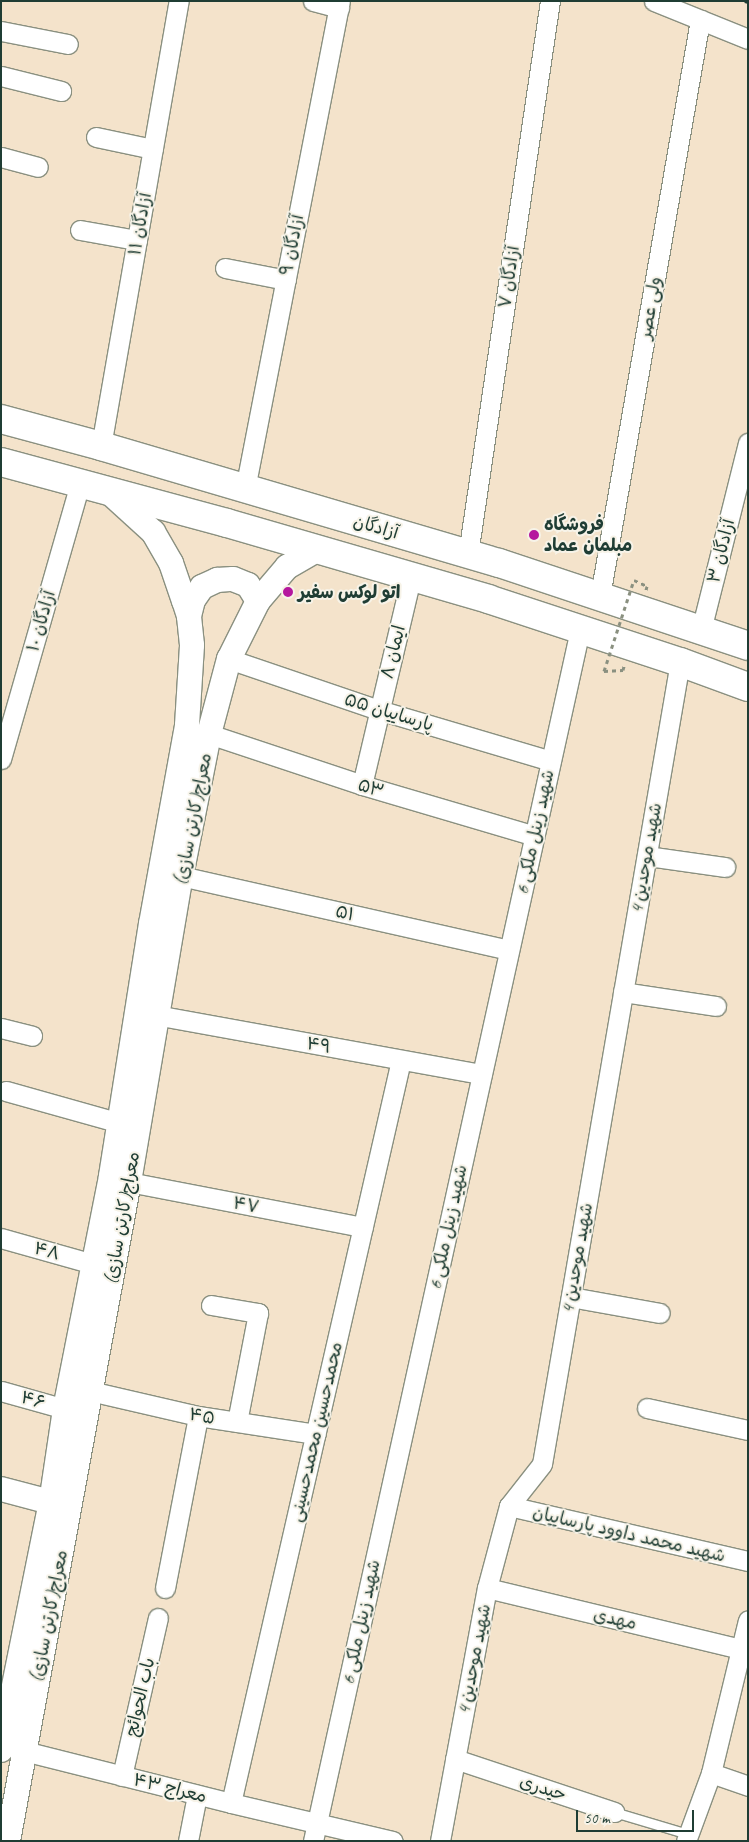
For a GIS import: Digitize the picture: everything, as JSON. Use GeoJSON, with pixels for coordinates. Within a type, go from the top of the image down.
{"type":"FeatureCollection","features":[{"type":"Feature","properties":{"kind":"main road","name":"آزادگان"},"geometry":{"type":"LineString","coordinates":[[1,419],[101,446],[468,554],[748,646]]}},
{"type":"Feature","properties":{"kind":"main road"},"geometry":{"type":"LineString","coordinates":[[1,462],[318,549],[488,599],[748,686]]}},
{"type":"Feature","properties":{"kind":"street","name":"۱۱ آزادگان"},"geometry":{"type":"LineString","coordinates":[[101,446],[179,1]]}},
{"type":"Feature","properties":{"kind":"street"},"geometry":{"type":"LineString","coordinates":[[313,1],[340,5]]}},
{"type":"Feature","properties":{"kind":"street","name":"۷ آزادگان"},"geometry":{"type":"LineString","coordinates":[[468,554],[550,1]]}},
{"type":"Feature","properties":{"kind":"street"},"geometry":{"type":"LineString","coordinates":[[654,1],[748,39]]}},
{"type":"Feature","properties":{"kind":"street","name":"۹ آزادگان"},"geometry":{"type":"LineString","coordinates":[[245,489],[340,5]]}},
{"type":"Feature","properties":{"kind":"street","name":"ولی عصر"},"geometry":{"type":"LineString","coordinates":[[600,596],[700,20]]}},
{"type":"Feature","properties":{"kind":"street"},"geometry":{"type":"LineString","coordinates":[[1,31],[68,44]]}},
{"type":"Feature","properties":{"kind":"street"},"geometry":{"type":"LineString","coordinates":[[1,76],[61,91]]}},
{"type":"Feature","properties":{"kind":"street"},"geometry":{"type":"LineString","coordinates":[[96,137],[153,148]]}},
{"type":"Feature","properties":{"kind":"street"},"geometry":{"type":"LineString","coordinates":[[1,157],[38,167]]}},
{"type":"Feature","properties":{"kind":"street"},"geometry":{"type":"LineString","coordinates":[[80,230],[137,240]]}},
{"type":"Feature","properties":{"kind":"street"},"geometry":{"type":"LineString","coordinates":[[225,268],[286,280]]}},
{"type":"Feature","properties":{"kind":"street","name":"۳ آزادگان"},"geometry":{"type":"LineString","coordinates":[[701,630],[744,475],[748,443]]}},
{"type":"Feature","properties":{"kind":"street","name":"۱۰ آزادگان"},"geometry":{"type":"LineString","coordinates":[[1,759],[80,483]]}},
{"type":"Feature","properties":{"kind":"street","name":"معراج(کارتن سازی)"},"geometry":{"type":"LineString","coordinates":[[60,1505],[65,1409],[120,1123],[151,924],[187,725],[192,645],[189,616],[171,562],[152,532],[108,491]]}},
{"type":"Feature","properties":{"kind":"street","name":"معراج(کارتن سازی)"},"geometry":{"type":"LineString","coordinates":[[8,1841],[13,1751],[60,1505],[90,1391],[129,1182],[181,876],[209,734],[229,659],[258,601],[287,567],[318,549]]}},
{"type":"Feature","properties":{"kind":"street","name":"۸ ایمان"},"geometry":{"type":"LineString","coordinates":[[362,785],[411,577]]}},
{"type":"Feature","properties":{"kind":"street"},"geometry":{"type":"LineString","coordinates":[[189,616],[193,600],[202,588],[217,580],[233,579],[248,585],[258,601]]}},
{"type":"Feature","properties":{"kind":"street","name":"6 شهید زینل ملکی"},"geometry":{"type":"LineString","coordinates":[[314,1832],[580,630]]}},
{"type":"Feature","properties":{"kind":"street","name":"پارساییان ۵۵"},"geometry":{"type":"LineString","coordinates":[[229,659],[379,710],[551,761]]}},
{"type":"Feature","properties":{"kind":"street","name":"4 شهید موحدین"},"geometry":{"type":"LineString","coordinates":[[440,1841],[487,1588],[509,1506],[542,1464],[680,662]]}},
{"type":"Feature","properties":{"kind":"street","name":"۵۳"},"geometry":{"type":"LineString","coordinates":[[209,734],[362,785],[535,836]]}},
{"type":"Feature","properties":{"kind":"street"},"geometry":{"type":"LineString","coordinates":[[647,856],[725,868]]}},
{"type":"Feature","properties":{"kind":"street","name":"۵۱"},"geometry":{"type":"LineString","coordinates":[[181,876],[509,950]]}},
{"type":"Feature","properties":{"kind":"street"},"geometry":{"type":"LineString","coordinates":[[623,992],[716,1006]]}},
{"type":"Feature","properties":{"kind":"street","name":"۴۹"},"geometry":{"type":"LineString","coordinates":[[156,1015],[482,1074]]}},
{"type":"Feature","properties":{"kind":"street"},"geometry":{"type":"LineString","coordinates":[[1,1028],[32,1036]]}},
{"type":"Feature","properties":{"kind":"street","name":"محمدحسین محمدحسینی"},"geometry":{"type":"LineString","coordinates":[[232,1804],[401,1060]]}},
{"type":"Feature","properties":{"kind":"street"},"geometry":{"type":"LineString","coordinates":[[6,1091],[120,1123]]}},
{"type":"Feature","properties":{"kind":"street","name":"۴۷"},"geometry":{"type":"LineString","coordinates":[[129,1182],[363,1227]]}},
{"type":"Feature","properties":{"kind":"street","name":"۴۸"},"geometry":{"type":"LineString","coordinates":[[1,1238],[93,1264]]}},
{"type":"Feature","properties":{"kind":"street"},"geometry":{"type":"LineString","coordinates":[[571,1297],[660,1313]]}},
{"type":"Feature","properties":{"kind":"street"},"geometry":{"type":"LineString","coordinates":[[211,1305],[258,1313],[237,1422]]}},
{"type":"Feature","properties":{"kind":"street","name":"۴۶"},"geometry":{"type":"LineString","coordinates":[[1,1391],[65,1409]]}},
{"type":"Feature","properties":{"kind":"street","name":"۴۵"},"geometry":{"type":"LineString","coordinates":[[90,1391],[198,1416],[316,1434]]}},
{"type":"Feature","properties":{"kind":"street"},"geometry":{"type":"LineString","coordinates":[[647,1408],[748,1430]]}},
{"type":"Feature","properties":{"kind":"street"},"geometry":{"type":"LineString","coordinates":[[165,1588],[198,1416]]}},
{"type":"Feature","properties":{"kind":"street"},"geometry":{"type":"LineString","coordinates":[[1,1489],[60,1505]]}},
{"type":"Feature","properties":{"kind":"street","name":"شهید محمد داوود پارساییان"},"geometry":{"type":"LineString","coordinates":[[509,1506],[748,1561]]}},
{"type":"Feature","properties":{"kind":"street","name":"مهدی"},"geometry":{"type":"LineString","coordinates":[[487,1588],[742,1649]]}},
{"type":"Feature","properties":{"kind":"street","name":"باب الحوائج"},"geometry":{"type":"LineString","coordinates":[[122,1776],[158,1618]]}},
{"type":"Feature","properties":{"kind":"street"},"geometry":{"type":"LineString","coordinates":[[687,1838],[712,1773],[748,1620]]}},
{"type":"Feature","properties":{"kind":"street","name":"معراج ۴۳"},"geometry":{"type":"LineString","coordinates":[[13,1751],[232,1804],[314,1832],[393,1841]]}},
{"type":"Feature","properties":{"kind":"street","name":"حیدری"},"geometry":{"type":"LineString","coordinates":[[455,1759],[614,1812]]}},
{"type":"Feature","properties":{"kind":"street"},"geometry":{"type":"LineString","coordinates":[[712,1773],[748,1786]]}},
{"type":"Feature","properties":{"kind":"street"},"geometry":{"type":"LineString","coordinates":[[188,1841],[198,1795]]}},
{"type":"Feature","properties":{"kind":"lane","name":"حیدری"},"geometry":{"type":"LineString","coordinates":[[614,1812],[687,1838]]}},
{"type":"Feature","properties":{"kind":"path"},"geometry":{"type":"LineString","coordinates":[[623,670],[604,671],[634,580],[647,586]]}},
{"type":"Feature","properties":{"kind":"place","name":"فروشگاه مبلمان عماد"},"geometry":{"type":"Point","coordinates":[534,535]}},
{"type":"Feature","properties":{"kind":"place","name":"اتو لوکس سفیر"},"geometry":{"type":"Point","coordinates":[288,592]}}]}
